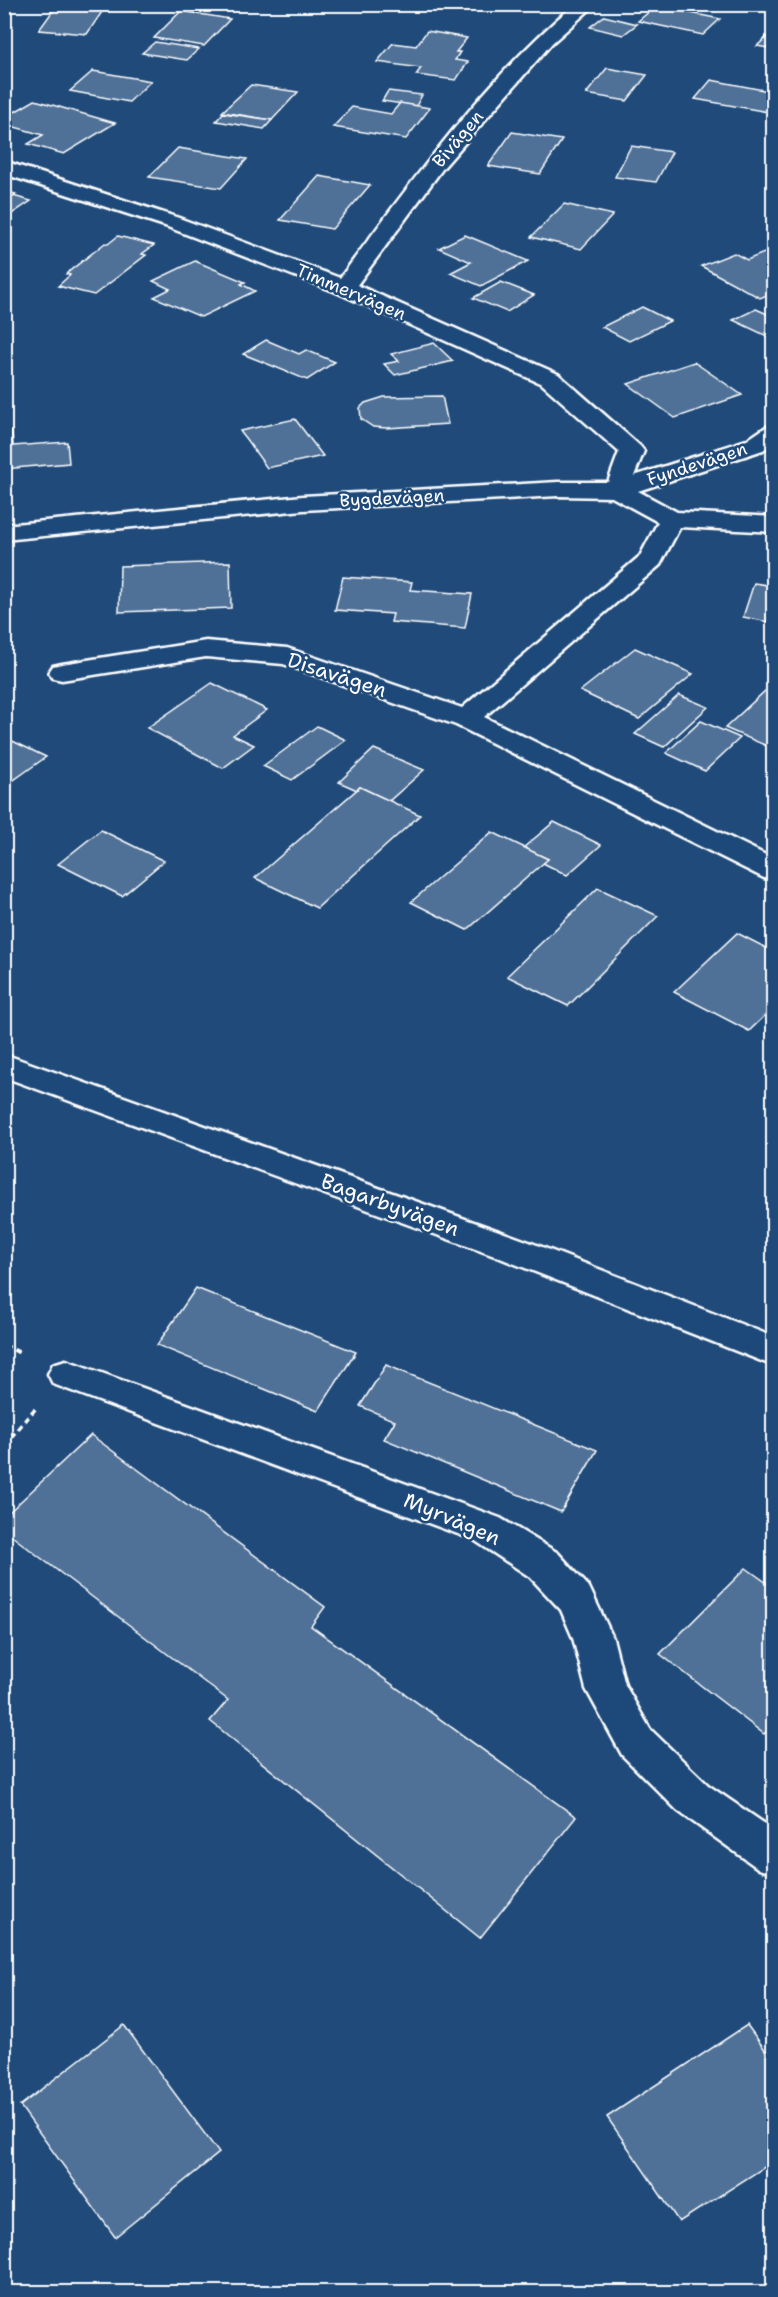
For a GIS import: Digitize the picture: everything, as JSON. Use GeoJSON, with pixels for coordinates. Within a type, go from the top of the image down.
{"type":"FeatureCollection","features":[{"type":"Feature","properties":{"kind":"street","name":"Bivägen"},"geometry":{"type":"LineString","coordinates":[[344,287],[436,164],[485,106],[545,39],[587,4]]}},
{"type":"Feature","properties":{"kind":"street","name":"Timmervägen"},"geometry":{"type":"LineString","coordinates":[[4,167],[172,222],[344,287],[550,379],[632,451],[617,490]]}},
{"type":"Feature","properties":{"kind":"street","name":"Fyndevägen"},"geometry":{"type":"LineString","coordinates":[[617,490],[755,445],[774,432]]}},
{"type":"Feature","properties":{"kind":"street","name":"Bygdevägen"},"geometry":{"type":"LineString","coordinates":[[4,533],[303,503],[558,489],[617,490],[672,519],[774,525]]}},
{"type":"Feature","properties":{"kind":"street"},"geometry":{"type":"LineString","coordinates":[[466,719],[651,560],[672,519]]}},
{"type":"Feature","properties":{"kind":"street","name":"Disavägen"},"geometry":{"type":"LineString","coordinates":[[62,672],[206,649],[288,656],[466,719],[774,871]]}},
{"type":"Feature","properties":{"kind":"street","name":"Bagarbyvägen"},"geometry":{"type":"LineString","coordinates":[[4,1065],[512,1249],[774,1352]]}},
{"type":"Feature","properties":{"kind":"street","name":"Myrvägen"},"geometry":{"type":"LineString","coordinates":[[66,1374],[487,1529],[544,1565],[575,1599],[593,1638],[606,1689],[636,1742],[693,1798],[774,1855]]}},
{"type":"Feature","properties":{"kind":"building"},"geometry":{"type":"Polygon","coordinates":[[[57,5],[104,9],[87,34],[39,30],[57,5]]]}},
{"type":"Feature","properties":{"kind":"building"},"geometry":{"type":"Polygon","coordinates":[[[656,6],[720,19],[703,35],[638,21],[656,6]]]}},
{"type":"Feature","properties":{"kind":"building"},"geometry":{"type":"Polygon","coordinates":[[[181,11],[230,19],[204,46],[154,38],[181,11]]]}},
{"type":"Feature","properties":{"kind":"building"},"geometry":{"type":"Polygon","coordinates":[[[604,16],[637,24],[623,35],[590,27],[604,16]]]}},
{"type":"Feature","properties":{"kind":"building"},"geometry":{"type":"Polygon","coordinates":[[[427,31],[467,38],[456,52],[460,52],[455,60],[468,62],[456,80],[416,75],[421,68],[377,62],[393,43],[416,46],[427,31]]]}},
{"type":"Feature","properties":{"kind":"building"},"geometry":{"type":"Polygon","coordinates":[[[774,32],[774,49],[757,46],[774,32]]]}},
{"type":"Feature","properties":{"kind":"building"},"geometry":{"type":"Polygon","coordinates":[[[155,42],[199,49],[187,60],[142,53],[155,42]]]}},
{"type":"Feature","properties":{"kind":"building"},"geometry":{"type":"Polygon","coordinates":[[[607,68],[647,75],[627,101],[586,94],[607,68]]]}},
{"type":"Feature","properties":{"kind":"building"},"geometry":{"type":"Polygon","coordinates":[[[93,71],[151,81],[129,102],[70,91],[93,71]]]}},
{"type":"Feature","properties":{"kind":"building"},"geometry":{"type":"Polygon","coordinates":[[[711,80],[774,92],[774,113],[695,99],[711,80]]]}},
{"type":"Feature","properties":{"kind":"building"},"geometry":{"type":"Polygon","coordinates":[[[251,85],[298,92],[272,120],[222,112],[251,85]]]}},
{"type":"Feature","properties":{"kind":"building"},"geometry":{"type":"Polygon","coordinates":[[[388,91],[422,95],[416,106],[382,101],[388,91]]]}},
{"type":"Feature","properties":{"kind":"building"},"geometry":{"type":"Polygon","coordinates":[[[35,100],[115,123],[64,154],[28,144],[43,135],[4,124],[4,118],[35,100]]]}},
{"type":"Feature","properties":{"kind":"building"},"geometry":{"type":"Polygon","coordinates":[[[400,103],[430,108],[406,139],[333,127],[352,107],[391,114],[400,103]]]}},
{"type":"Feature","properties":{"kind":"building"},"geometry":{"type":"Polygon","coordinates":[[[223,113],[272,120],[264,129],[216,121],[223,113]]]}},
{"type":"Feature","properties":{"kind":"building"},"geometry":{"type":"Polygon","coordinates":[[[512,132],[562,140],[540,174],[488,166],[512,132]]]}},
{"type":"Feature","properties":{"kind":"building"},"geometry":{"type":"Polygon","coordinates":[[[631,146],[672,152],[656,182],[615,177],[631,146]]]}},
{"type":"Feature","properties":{"kind":"building"},"geometry":{"type":"Polygon","coordinates":[[[178,148],[247,159],[221,188],[149,177],[178,148]]]}},
{"type":"Feature","properties":{"kind":"building"},"geometry":{"type":"Polygon","coordinates":[[[319,176],[370,185],[332,229],[280,220],[319,176]]]}},
{"type":"Feature","properties":{"kind":"building"},"geometry":{"type":"Polygon","coordinates":[[[4,191],[16,194],[13,196],[31,201],[4,219],[4,191]]]}},
{"type":"Feature","properties":{"kind":"building"},"geometry":{"type":"Polygon","coordinates":[[[564,204],[613,215],[581,249],[531,237],[564,204]]]}},
{"type":"Feature","properties":{"kind":"building"},"geometry":{"type":"Polygon","coordinates":[[[465,235],[528,261],[481,286],[450,273],[471,262],[439,248],[465,235]]]}},
{"type":"Feature","properties":{"kind":"building"},"geometry":{"type":"Polygon","coordinates":[[[118,236],[154,245],[142,254],[146,255],[94,295],[58,286],[70,275],[66,274],[105,243],[108,244],[118,236]]]}},
{"type":"Feature","properties":{"kind":"building"},"geometry":{"type":"Polygon","coordinates":[[[774,249],[774,292],[760,298],[701,266],[734,253],[747,260],[774,249]]]}},
{"type":"Feature","properties":{"kind":"building"},"geometry":{"type":"Polygon","coordinates":[[[195,261],[245,282],[241,284],[255,291],[201,317],[154,297],[170,289],[153,281],[195,261]]]}},
{"type":"Feature","properties":{"kind":"building"},"geometry":{"type":"Polygon","coordinates":[[[501,282],[534,295],[507,312],[473,298],[501,282]]]}},
{"type":"Feature","properties":{"kind":"building"},"geometry":{"type":"Polygon","coordinates":[[[642,307],[670,321],[629,341],[602,327],[642,307]]]}},
{"type":"Feature","properties":{"kind":"building"},"geometry":{"type":"Polygon","coordinates":[[[756,309],[774,317],[774,335],[769,337],[733,320],[756,309]]]}},
{"type":"Feature","properties":{"kind":"building"},"geometry":{"type":"Polygon","coordinates":[[[266,340],[299,354],[306,350],[335,362],[307,380],[243,354],[266,340]]]}},
{"type":"Feature","properties":{"kind":"building"},"geometry":{"type":"Polygon","coordinates":[[[434,343],[453,361],[395,375],[384,364],[399,361],[391,354],[434,343]]]}},
{"type":"Feature","properties":{"kind":"building"},"geometry":{"type":"Polygon","coordinates":[[[694,362],[742,395],[675,418],[628,384],[694,362]]]}},
{"type":"Feature","properties":{"kind":"building"},"geometry":{"type":"Polygon","coordinates":[[[442,396],[448,424],[387,428],[373,427],[361,419],[360,408],[365,403],[384,397],[442,396]]]}},
{"type":"Feature","properties":{"kind":"building"},"geometry":{"type":"Polygon","coordinates":[[[295,419],[323,456],[267,468],[240,431],[295,419]]]}},
{"type":"Feature","properties":{"kind":"building"},"geometry":{"type":"Polygon","coordinates":[[[4,431],[12,431],[13,446],[67,442],[69,463],[4,469],[4,431]]]}},
{"type":"Feature","properties":{"kind":"building"},"geometry":{"type":"Polygon","coordinates":[[[230,562],[231,608],[119,612],[120,566],[230,562]]]}},
{"type":"Feature","properties":{"kind":"building"},"geometry":{"type":"Polygon","coordinates":[[[343,577],[412,582],[410,590],[472,594],[465,628],[391,622],[393,614],[335,610],[343,577]]]}},
{"type":"Feature","properties":{"kind":"building"},"geometry":{"type":"Polygon","coordinates":[[[754,583],[774,586],[774,623],[743,617],[754,583]]]}},
{"type":"Feature","properties":{"kind":"building"},"geometry":{"type":"Polygon","coordinates":[[[635,648],[693,674],[639,719],[580,691],[635,648]]]}},
{"type":"Feature","properties":{"kind":"building"},"geometry":{"type":"Polygon","coordinates":[[[212,683],[267,710],[233,735],[254,745],[223,768],[147,728],[212,683]]]}},
{"type":"Feature","properties":{"kind":"building"},"geometry":{"type":"Polygon","coordinates":[[[765,691],[774,695],[774,749],[725,728],[765,691]]]}},
{"type":"Feature","properties":{"kind":"building"},"geometry":{"type":"Polygon","coordinates":[[[679,695],[708,707],[664,747],[635,734],[679,695]]]}},
{"type":"Feature","properties":{"kind":"building"},"geometry":{"type":"Polygon","coordinates":[[[701,721],[740,738],[705,771],[666,753],[701,721]]]}},
{"type":"Feature","properties":{"kind":"building"},"geometry":{"type":"Polygon","coordinates":[[[317,726],[346,740],[292,780],[263,766],[317,726]]]}},
{"type":"Feature","properties":{"kind":"building"},"geometry":{"type":"Polygon","coordinates":[[[4,737],[46,757],[4,787],[4,737]]]}},
{"type":"Feature","properties":{"kind":"building"},"geometry":{"type":"Polygon","coordinates":[[[374,749],[424,770],[389,801],[360,787],[357,790],[339,782],[374,749]]]}},
{"type":"Feature","properties":{"kind":"building"},"geometry":{"type":"Polygon","coordinates":[[[360,787],[420,815],[317,908],[255,878],[360,787]]]}},
{"type":"Feature","properties":{"kind":"building"},"geometry":{"type":"Polygon","coordinates":[[[554,822],[601,845],[567,875],[543,863],[548,859],[523,848],[554,822]]]}},
{"type":"Feature","properties":{"kind":"building"},"geometry":{"type":"Polygon","coordinates":[[[101,830],[164,861],[122,896],[58,864],[101,830]]]}},
{"type":"Feature","properties":{"kind":"building"},"geometry":{"type":"Polygon","coordinates":[[[492,832],[548,859],[467,930],[411,902],[492,832]]]}},
{"type":"Feature","properties":{"kind":"building"},"geometry":{"type":"Polygon","coordinates":[[[598,888],[658,916],[568,1006],[507,976],[598,888]]]}},
{"type":"Feature","properties":{"kind":"building"},"geometry":{"type":"Polygon","coordinates":[[[737,933],[774,952],[774,1007],[749,1031],[674,992],[737,933]]]}},
{"type":"Feature","properties":{"kind":"building"},"geometry":{"type":"Polygon","coordinates":[[[196,1288],[356,1352],[318,1411],[157,1345],[196,1288]]]}},
{"type":"Feature","properties":{"kind":"building"},"geometry":{"type":"Polygon","coordinates":[[[386,1365],[597,1450],[561,1512],[384,1439],[395,1421],[360,1406],[386,1365]]]}},
{"type":"Feature","properties":{"kind":"building"},"geometry":{"type":"Polygon","coordinates":[[[91,1435],[325,1607],[311,1626],[576,1817],[480,1938],[210,1721],[228,1700],[4,1530],[4,1517],[91,1435]]]}},
{"type":"Feature","properties":{"kind":"building"},"geometry":{"type":"Polygon","coordinates":[[[746,1568],[774,1588],[774,1724],[764,1734],[660,1654],[746,1568]]]}},
{"type":"Feature","properties":{"kind":"building"},"geometry":{"type":"Polygon","coordinates":[[[124,2025],[219,2153],[115,2237],[20,2106],[124,2025]]]}},
{"type":"Feature","properties":{"kind":"building"},"geometry":{"type":"Polygon","coordinates":[[[747,2025],[774,2062],[774,2161],[679,2222],[607,2117],[747,2025]]]}}]}
